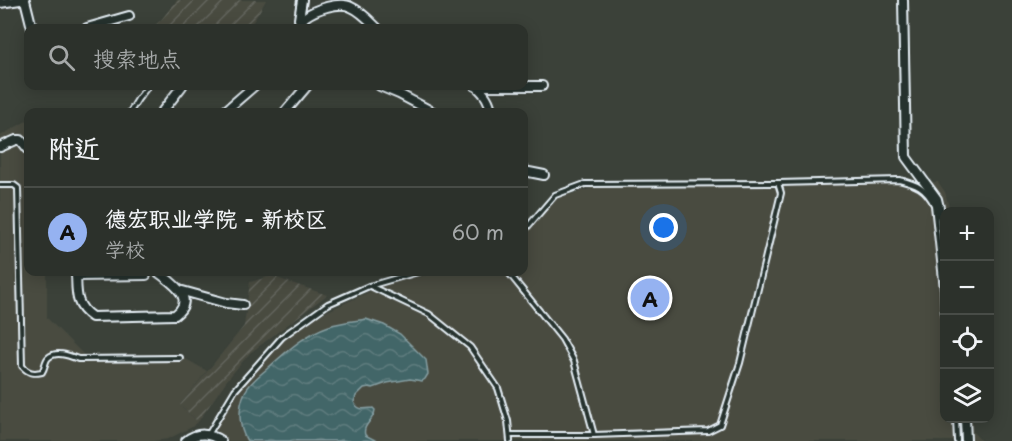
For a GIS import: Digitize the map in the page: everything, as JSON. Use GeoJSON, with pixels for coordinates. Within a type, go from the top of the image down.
{"type":"FeatureCollection","features":[{"type":"Feature","properties":{"kind":"street"},"geometry":{"type":"LineString","coordinates":[[0,3],[23,0],[31,24]]}},
{"type":"Feature","properties":{"kind":"street"},"geometry":{"type":"LineString","coordinates":[[298,24],[302,0]]}},
{"type":"Feature","properties":{"kind":"street"},"geometry":{"type":"LineString","coordinates":[[353,0],[361,14]]}},
{"type":"Feature","properties":{"kind":"street"},"geometry":{"type":"LineString","coordinates":[[903,0],[906,157],[937,199],[940,210]]}},
{"type":"Feature","properties":{"kind":"street"},"geometry":{"type":"LineString","coordinates":[[300,24],[304,18],[317,10],[338,5],[350,6],[372,24]]}},
{"type":"Feature","properties":{"kind":"street"},"geometry":{"type":"LineString","coordinates":[[101,24],[129,16]]}},
{"type":"Feature","properties":{"kind":"street"},"geometry":{"type":"LineString","coordinates":[[528,86],[542,86]]}},
{"type":"Feature","properties":{"kind":"street"},"geometry":{"type":"LineString","coordinates":[[165,108],[179,90]]}},
{"type":"Feature","properties":{"kind":"street"},"geometry":{"type":"LineString","coordinates":[[229,108],[249,90]]}},
{"type":"Feature","properties":{"kind":"street"},"geometry":{"type":"LineString","coordinates":[[288,108],[304,90]]}},
{"type":"Feature","properties":{"kind":"street"},"geometry":{"type":"LineString","coordinates":[[390,90],[425,108]]}},
{"type":"Feature","properties":{"kind":"street"},"geometry":{"type":"LineString","coordinates":[[480,90],[484,93],[490,108]]}},
{"type":"Feature","properties":{"kind":"street"},"geometry":{"type":"LineString","coordinates":[[0,147],[15,140],[21,140],[24,143]]}},
{"type":"Feature","properties":{"kind":"street"},"geometry":{"type":"LineString","coordinates":[[528,172],[544,175]]}},
{"type":"Feature","properties":{"kind":"street"},"geometry":{"type":"LineString","coordinates":[[76,276],[78,302],[85,313],[92,317],[175,315],[184,304],[183,295],[163,276]]}},
{"type":"Feature","properties":{"kind":"street"},"geometry":{"type":"LineString","coordinates":[[179,291],[243,306]]}},
{"type":"Feature","properties":{"kind":"street"},"geometry":{"type":"LineString","coordinates":[[965,423],[966,441]]}},
{"type":"Feature","properties":{"kind":"street"},"geometry":{"type":"LineString","coordinates":[[186,441],[199,435],[208,435],[221,441]]}},
{"type":"Feature","properties":{"kind":"lane"},"geometry":{"type":"LineString","coordinates":[[132,108],[145,90]]}},
{"type":"Feature","properties":{"kind":"lane"},"geometry":{"type":"LineString","coordinates":[[528,226],[555,195],[585,184],[899,180],[917,185],[930,196],[934,205],[940,261]]}},
{"type":"Feature","properties":{"kind":"lane"},"geometry":{"type":"LineString","coordinates":[[510,435],[708,431],[720,425],[740,363],[781,192],[778,183]]}},
{"type":"Feature","properties":{"kind":"lane"},"geometry":{"type":"LineString","coordinates":[[0,185],[14,185],[18,188],[22,366],[27,372],[34,374],[42,372],[48,358],[53,355],[65,354],[78,359],[180,358]]}},
{"type":"Feature","properties":{"kind":"lane"},"geometry":{"type":"LineString","coordinates":[[208,435],[235,390],[282,336],[328,304],[369,286],[404,276]]}},
{"type":"Feature","properties":{"kind":"lane"},"geometry":{"type":"LineString","coordinates":[[511,276],[562,339],[574,361],[594,435]]}},
{"type":"Feature","properties":{"kind":"lane"},"geometry":{"type":"LineString","coordinates":[[369,286],[429,314],[470,347],[498,388],[508,421],[510,441]]}},
{"type":"Feature","properties":{"kind":"lane"},"geometry":{"type":"LineString","coordinates":[[956,423],[957,441]]}},
{"type":"Feature","properties":{"kind":"shaded area"},"geometry":{"type":"Polygon","coordinates":[[[177,0],[266,0],[251,24],[156,24],[177,0]]]}},
{"type":"Feature","properties":{"kind":"shaded area"},"geometry":{"type":"Polygon","coordinates":[[[24,122],[24,276],[47,276],[47,318],[87,358],[186,359],[207,371],[180,405],[198,422],[192,427],[168,439],[153,441],[0,441],[0,136],[24,122]]]}},
{"type":"Feature","properties":{"kind":"shaded area"},"geometry":{"type":"Polygon","coordinates":[[[938,182],[945,192],[949,207],[940,207],[940,423],[972,423],[973,432],[981,441],[224,441],[214,427],[215,417],[239,380],[263,354],[292,331],[319,315],[391,282],[422,276],[528,276],[528,230],[555,199],[592,188],[938,182]]]}},
{"type":"Feature","properties":{"kind":"shaded area"},"geometry":{"type":"Polygon","coordinates":[[[271,276],[327,295],[250,353],[227,380],[198,422],[180,405],[244,326],[250,282],[271,276]]]}},
{"type":"Feature","properties":{"kind":"water"},"geometry":{"type":"Polygon","coordinates":[[[366,319],[400,334],[426,360],[428,374],[422,381],[410,379],[364,388],[356,396],[354,402],[357,407],[375,410],[367,425],[365,435],[375,440],[247,441],[242,429],[240,410],[245,392],[252,382],[289,350],[320,329],[366,319]]]}},
{"type":"Feature","properties":{"kind":"place","name":"德宏职业学院 - 新校区"},"geometry":{"type":"Point","coordinates":[650,298]}}]}
